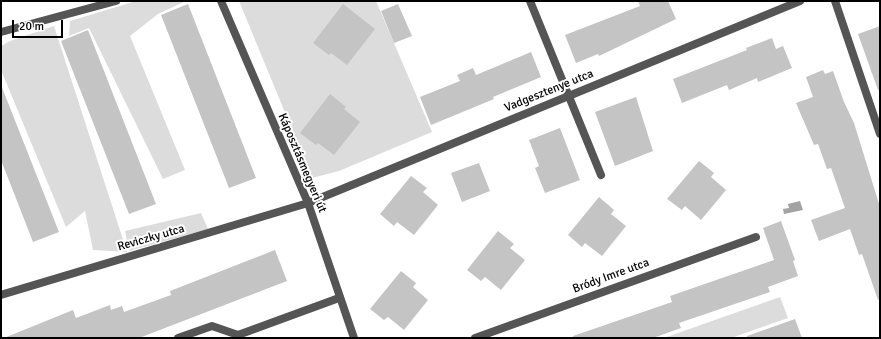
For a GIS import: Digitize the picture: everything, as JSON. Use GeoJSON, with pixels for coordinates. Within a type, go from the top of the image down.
{"type":"FeatureCollection","features":[{"type":"Feature","properties":{"kind":"street"},"geometry":{"type":"LineString","coordinates":[[1,32],[116,1]]}},
{"type":"Feature","properties":{"kind":"street","name":"Káposztásmegyeri út"},"geometry":{"type":"LineString","coordinates":[[221,1],[308,203],[339,298],[354,338]]}},
{"type":"Feature","properties":{"kind":"street"},"geometry":{"type":"LineString","coordinates":[[530,1],[570,95],[601,175]]}},
{"type":"Feature","properties":{"kind":"street","name":"Vadgesztenye utca"},"geometry":{"type":"LineString","coordinates":[[308,203],[800,1]]}},
{"type":"Feature","properties":{"kind":"street"},"geometry":{"type":"LineString","coordinates":[[835,1],[880,134]]}},
{"type":"Feature","properties":{"kind":"street","name":"Reviczky utca"},"geometry":{"type":"LineString","coordinates":[[1,294],[308,203]]}},
{"type":"Feature","properties":{"kind":"street","name":"Bródy Imre utca"},"geometry":{"type":"LineString","coordinates":[[474,338],[756,237]]}},
{"type":"Feature","properties":{"kind":"street"},"geometry":{"type":"LineString","coordinates":[[178,338],[212,326],[238,336],[339,298]]}},
{"type":"Feature","properties":{"kind":"shaded area"},"geometry":{"type":"Polygon","coordinates":[[[136,1],[186,1],[158,14],[130,36],[185,170],[163,179],[89,28],[69,36],[70,21],[136,1]]]}},
{"type":"Feature","properties":{"kind":"shaded area"},"geometry":{"type":"Polygon","coordinates":[[[239,1],[376,1],[432,132],[339,171],[312,178],[239,1]]]}},
{"type":"Feature","properties":{"kind":"shaded area"},"geometry":{"type":"Polygon","coordinates":[[[54,26],[127,252],[93,250],[85,211],[66,227],[1,70],[1,46],[10,41],[54,26]]]}},
{"type":"Feature","properties":{"kind":"shaded area"},"geometry":{"type":"Polygon","coordinates":[[[800,201],[803,210],[784,214],[783,209],[789,208],[788,204],[800,201]]]}},
{"type":"Feature","properties":{"kind":"shaded area"},"geometry":{"type":"Polygon","coordinates":[[[201,213],[208,229],[129,251],[125,231],[201,213]]]}},
{"type":"Feature","properties":{"kind":"shaded area"},"geometry":{"type":"Polygon","coordinates":[[[780,297],[788,318],[731,338],[664,338],[780,297]]]}},
{"type":"Feature","properties":{"kind":"building"},"geometry":{"type":"Polygon","coordinates":[[[638,1],[668,1],[676,19],[599,56],[598,54],[576,63],[565,35],[640,6],[638,1]]]}},
{"type":"Feature","properties":{"kind":"building"},"geometry":{"type":"Polygon","coordinates":[[[188,4],[256,178],[229,188],[161,15],[188,4]]]}},
{"type":"Feature","properties":{"kind":"building"},"geometry":{"type":"Polygon","coordinates":[[[343,4],[375,29],[347,65],[331,53],[329,55],[313,43],[343,4]]]}},
{"type":"Feature","properties":{"kind":"building"},"geometry":{"type":"Polygon","coordinates":[[[398,4],[412,36],[394,43],[381,11],[398,4]]]}},
{"type":"Feature","properties":{"kind":"building"},"geometry":{"type":"Polygon","coordinates":[[[880,26],[880,90],[878,90],[858,34],[880,26]]]}},
{"type":"Feature","properties":{"kind":"building"},"geometry":{"type":"Polygon","coordinates":[[[88,30],[156,204],[129,214],[61,41],[88,30]]]}},
{"type":"Feature","properties":{"kind":"building"},"geometry":{"type":"Polygon","coordinates":[[[772,38],[776,49],[783,46],[792,68],[758,82],[757,78],[729,90],[727,85],[682,103],[673,79],[747,50],[746,48],[772,38]]]}},
{"type":"Feature","properties":{"kind":"building"},"geometry":{"type":"Polygon","coordinates":[[[531,52],[541,77],[493,97],[494,99],[431,125],[420,97],[460,81],[457,75],[473,68],[476,75],[531,52]]]}},
{"type":"Feature","properties":{"kind":"building"},"geometry":{"type":"Polygon","coordinates":[[[823,70],[825,74],[833,71],[844,102],[854,123],[880,207],[880,299],[878,300],[862,254],[859,255],[850,229],[819,241],[811,220],[845,208],[831,168],[827,169],[818,144],[814,145],[796,103],[813,97],[806,77],[823,70]]]}},
{"type":"Feature","properties":{"kind":"building"},"geometry":{"type":"Polygon","coordinates":[[[1,85],[59,232],[33,242],[1,160],[1,85]]]}},
{"type":"Feature","properties":{"kind":"building"},"geometry":{"type":"Polygon","coordinates":[[[330,94],[346,107],[344,109],[360,122],[334,155],[318,143],[316,145],[300,133],[330,94]]]}},
{"type":"Feature","properties":{"kind":"building"},"geometry":{"type":"Polygon","coordinates":[[[636,97],[653,151],[615,166],[595,112],[636,97]]]}},
{"type":"Feature","properties":{"kind":"building"},"geometry":{"type":"Polygon","coordinates":[[[560,128],[580,180],[545,193],[535,168],[539,166],[529,140],[560,128]]]}},
{"type":"Feature","properties":{"kind":"building"},"geometry":{"type":"Polygon","coordinates":[[[699,161],[714,173],[711,177],[726,190],[701,220],[685,206],[682,210],[667,199],[699,161]]]}},
{"type":"Feature","properties":{"kind":"building"},"geometry":{"type":"Polygon","coordinates":[[[479,163],[490,191],[462,202],[451,173],[479,163]]]}},
{"type":"Feature","properties":{"kind":"building"},"geometry":{"type":"Polygon","coordinates":[[[411,176],[427,188],[423,192],[438,205],[414,235],[397,222],[394,226],[380,214],[411,176]]]}},
{"type":"Feature","properties":{"kind":"building"},"geometry":{"type":"Polygon","coordinates":[[[599,197],[614,210],[611,214],[626,226],[602,256],[585,243],[582,247],[568,235],[599,197]]]}},
{"type":"Feature","properties":{"kind":"building"},"geometry":{"type":"Polygon","coordinates":[[[781,221],[795,260],[793,261],[798,276],[768,287],[770,292],[679,323],[681,328],[653,338],[573,338],[573,336],[672,302],[670,296],[774,260],[763,228],[781,221]]]}},
{"type":"Feature","properties":{"kind":"building"},"geometry":{"type":"Polygon","coordinates":[[[498,231],[514,244],[510,248],[525,260],[501,290],[485,277],[481,281],[467,270],[498,231]]]}},
{"type":"Feature","properties":{"kind":"building"},"geometry":{"type":"Polygon","coordinates":[[[275,250],[287,281],[139,338],[4,338],[73,310],[76,318],[110,305],[111,310],[122,306],[124,312],[171,295],[170,291],[275,250]]]}},
{"type":"Feature","properties":{"kind":"building"},"geometry":{"type":"Polygon","coordinates":[[[401,271],[416,283],[413,287],[428,300],[404,330],[388,317],[384,320],[370,309],[401,271]]]}},
{"type":"Feature","properties":{"kind":"building"},"geometry":{"type":"Polygon","coordinates":[[[795,319],[802,338],[747,338],[747,336],[795,319]]]}}]}
